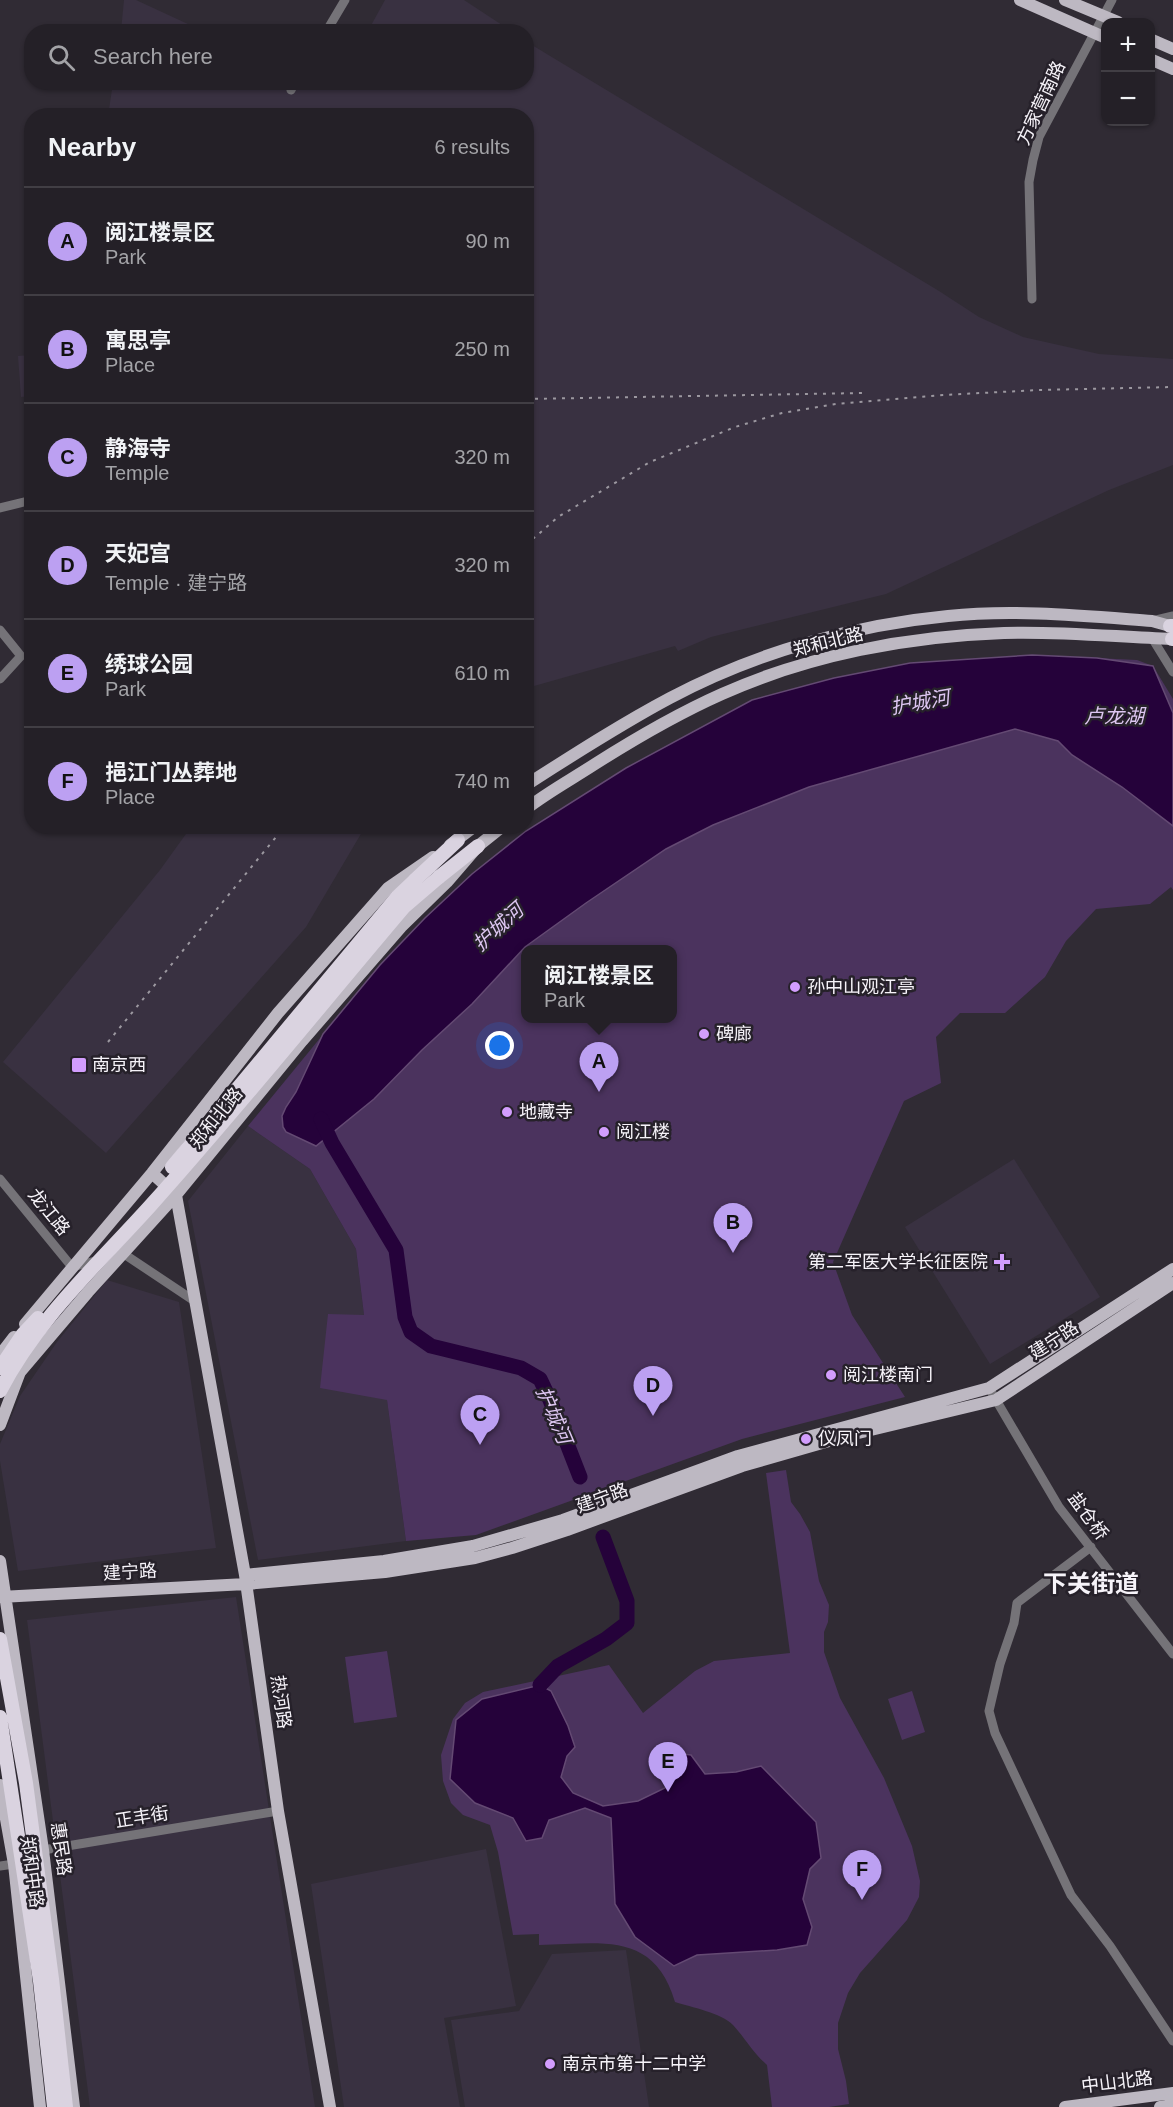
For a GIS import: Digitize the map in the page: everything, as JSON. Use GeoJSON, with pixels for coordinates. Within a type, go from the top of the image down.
{"type":"FeatureCollection","features":[{"type":"Feature","properties":{"kind":"highway","name":"郑和北路"},"geometry":{"type":"LineString","coordinates":[[0,1368],[23,1334],[149,1196],[375,922],[397,897],[458,840]]}},
{"type":"Feature","properties":{"kind":"highway","name":"郑和北路"},"geometry":{"type":"LineString","coordinates":[[0,1391],[14,1364],[57,1307],[152,1204],[405,907],[478,846]]}},
{"type":"Feature","properties":{"kind":"highway"},"geometry":{"type":"LineString","coordinates":[[0,1639],[26,1783],[66,2107]]}},
{"type":"Feature","properties":{"kind":"highway"},"geometry":{"type":"LineString","coordinates":[[0,1717],[40,1982],[54,2107]]}},
{"type":"Feature","properties":{"kind":"main road"},"geometry":{"type":"LineString","coordinates":[[1020,0],[1101,36]]}},
{"type":"Feature","properties":{"kind":"main road"},"geometry":{"type":"LineString","coordinates":[[1065,0],[1109,18]]}},
{"type":"Feature","properties":{"kind":"main road"},"geometry":{"type":"LineString","coordinates":[[1155,41],[1173,49]]}},
{"type":"Feature","properties":{"kind":"main road"},"geometry":{"type":"LineString","coordinates":[[1155,61],[1173,69]]}},
{"type":"Feature","properties":{"kind":"main road","name":"郑和北路"},"geometry":{"type":"LineString","coordinates":[[534,780],[670,698],[713,677],[771,654],[835,636],[897,622],[949,615],[1067,615],[1152,621],[1172,629]]}},
{"type":"Feature","properties":{"kind":"main road","name":"郑和北路"},"geometry":{"type":"LineString","coordinates":[[534,804],[644,733],[681,713],[723,693],[766,677],[837,656],[950,636],[994,633],[1061,633],[1152,638],[1172,629]]}},
{"type":"Feature","properties":{"kind":"main road","name":"郑和北路"},"geometry":{"type":"LineString","coordinates":[[0,1355],[152,1173],[278,1013],[388,888],[465,834]]}},
{"type":"Feature","properties":{"kind":"main road","name":"郑和北路"},"geometry":{"type":"LineString","coordinates":[[0,1425],[20,1372],[176,1195],[302,1041],[401,927],[447,882],[478,846],[493,834]]}},
{"type":"Feature","properties":{"kind":"main road"},"geometry":{"type":"LineString","coordinates":[[152,1173],[176,1195]]}},
{"type":"Feature","properties":{"kind":"main road","name":"热河路"},"geometry":{"type":"LineString","coordinates":[[176,1195],[246,1579],[278,1811],[330,2107]]}},
{"type":"Feature","properties":{"kind":"main road","name":"建宁路"},"geometry":{"type":"LineString","coordinates":[[246,1579],[437,1553],[491,1542],[563,1520],[738,1456],[989,1388],[1173,1269]]}},
{"type":"Feature","properties":{"kind":"main road","name":"建宁路"},"geometry":{"type":"LineString","coordinates":[[2,1596],[385,1572],[476,1558],[567,1530],[742,1466],[850,1436],[996,1400],[1173,1283]]}},
{"type":"Feature","properties":{"kind":"main road"},"geometry":{"type":"LineString","coordinates":[[0,1561],[2,1596]]}},
{"type":"Feature","properties":{"kind":"main road","name":"惠民路"},"geometry":{"type":"LineString","coordinates":[[2,1596],[43,1850],[74,2107]]}},
{"type":"Feature","properties":{"kind":"main road","name":"郑和中路"},"geometry":{"type":"LineString","coordinates":[[0,1785],[14,1864],[40,2107]]}},
{"type":"Feature","properties":{"kind":"main road","name":"中山北路"},"geometry":{"type":"LineString","coordinates":[[1065,2107],[1173,2093]]}},
{"type":"Feature","properties":{"kind":"main road","name":"中山北路"},"geometry":{"type":"LineString","coordinates":[[1160,2107],[1173,2105]]}},
{"type":"Feature","properties":{"kind":"street"},"geometry":{"type":"LineString","coordinates":[[331,24],[345,0]]}},
{"type":"Feature","properties":{"kind":"street","name":"方家营南路"},"geometry":{"type":"LineString","coordinates":[[1032,299],[1029,182],[1039,137],[1112,0]]}},
{"type":"Feature","properties":{"kind":"street"},"geometry":{"type":"LineString","coordinates":[[0,508],[24,502]]}},
{"type":"Feature","properties":{"kind":"street"},"geometry":{"type":"LineString","coordinates":[[0,630],[21,656],[0,679]]}},
{"type":"Feature","properties":{"kind":"street"},"geometry":{"type":"LineString","coordinates":[[1152,638],[1173,672]]}},
{"type":"Feature","properties":{"kind":"street","name":"龙江路"},"geometry":{"type":"LineString","coordinates":[[0,1179],[72,1267]]}},
{"type":"Feature","properties":{"kind":"street"},"geometry":{"type":"LineString","coordinates":[[72,1267],[124,1254],[196,1302]]}},
{"type":"Feature","properties":{"kind":"street","name":"盐仓桥"},"geometry":{"type":"LineString","coordinates":[[989,1388],[1059,1507],[1173,1654]]}},
{"type":"Feature","properties":{"kind":"street"},"geometry":{"type":"LineString","coordinates":[[1091,1547],[1017,1603],[1014,1623],[1000,1664],[989,1711],[995,1733],[1008,1763],[1071,1895],[1110,1946],[1173,2041]]}},
{"type":"Feature","properties":{"kind":"street","name":"正丰街"},"geometry":{"type":"LineString","coordinates":[[0,1866],[14,1864],[43,1850],[278,1811]]}},
{"type":"Feature","properties":{"kind":"shaded area"},"geometry":{"type":"Polygon","coordinates":[[[124,0],[136,0],[188,24],[122,24],[124,0]]]}},
{"type":"Feature","properties":{"kind":"shaded area"},"geometry":{"type":"Polygon","coordinates":[[[385,0],[464,0],[500,24],[372,24],[385,0]]]}},
{"type":"Feature","properties":{"kind":"shaded area"},"geometry":{"type":"Polygon","coordinates":[[[534,46],[979,317],[1023,337],[1099,354],[1173,359],[1173,465],[1109,490],[886,594],[711,637],[678,651],[675,646],[534,686],[534,108],[109,108],[112,90],[534,90],[534,46]]]}},
{"type":"Feature","properties":{"kind":"shaded area"},"geometry":{"type":"Polygon","coordinates":[[[18,356],[24,356],[24,397],[21,397],[18,356]]]}},
{"type":"Feature","properties":{"kind":"shaded area"},"geometry":{"type":"Polygon","coordinates":[[[1032,655],[1137,660],[1153,666],[1173,699],[1173,890],[1171,887],[1150,904],[1096,909],[1066,941],[1045,977],[1005,1013],[960,1013],[936,1037],[941,1083],[904,1101],[833,1262],[852,1315],[905,1397],[742,1439],[476,1535],[406,1541],[387,1400],[320,1388],[328,1314],[364,1315],[356,1249],[310,1169],[248,1126],[380,965],[472,874],[522,834],[534,834],[534,826],[626,768],[752,700],[834,678],[910,663],[1032,655]]]}},
{"type":"Feature","properties":{"kind":"shaded area"},"geometry":{"type":"Polygon","coordinates":[[[186,834],[361,834],[306,927],[106,1153],[3,1062],[160,870],[186,834]]]}},
{"type":"Feature","properties":{"kind":"shaded area"},"geometry":{"type":"Polygon","coordinates":[[[248,1126],[310,1169],[356,1249],[364,1315],[387,1400],[406,1541],[258,1560],[188,1201],[248,1126]]]}},
{"type":"Feature","properties":{"kind":"shaded area","name":"第二军医大学长征医院"},"geometry":{"type":"Polygon","coordinates":[[[1014,1159],[1100,1297],[990,1364],[905,1227],[1014,1159]]]}},
{"type":"Feature","properties":{"kind":"shaded area"},"geometry":{"type":"Polygon","coordinates":[[[107,1280],[179,1302],[216,1548],[18,1571],[0,1461],[0,1444],[20,1396],[57,1342],[107,1280]]]}},
{"type":"Feature","properties":{"kind":"shaded area"},"geometry":{"type":"Polygon","coordinates":[[[786,1470],[791,1502],[810,1532],[819,1581],[829,1605],[828,1622],[824,1632],[824,1652],[840,1698],[884,1778],[912,1846],[920,1881],[919,1897],[907,1920],[860,1973],[848,1993],[838,2023],[838,2049],[849,2104],[829,2107],[772,2107],[767,2065],[733,2025],[706,2011],[675,2002],[666,1979],[653,1963],[639,1952],[622,1946],[603,1944],[539,1945],[539,1934],[513,1935],[498,1852],[490,1825],[463,1815],[451,1803],[443,1781],[441,1755],[453,1719],[465,1703],[483,1692],[609,1665],[643,1713],[695,1671],[714,1661],[790,1653],[766,1473],[786,1470]]]}},
{"type":"Feature","properties":{"kind":"shaded area"},"geometry":{"type":"Polygon","coordinates":[[[236,1597],[315,2107],[90,2107],[27,1620],[236,1597]]]}},
{"type":"Feature","properties":{"kind":"shaded area"},"geometry":{"type":"Polygon","coordinates":[[[387,1651],[397,1717],[354,1723],[345,1657],[387,1651]]]}},
{"type":"Feature","properties":{"kind":"shaded area"},"geometry":{"type":"Polygon","coordinates":[[[912,1691],[925,1732],[902,1740],[888,1699],[912,1691]]]}},
{"type":"Feature","properties":{"kind":"shaded area"},"geometry":{"type":"Polygon","coordinates":[[[486,1849],[516,2006],[444,2018],[460,2107],[344,2107],[311,1884],[486,1849]]]}},
{"type":"Feature","properties":{"kind":"shaded area","name":"南京市第十二中学"},"geometry":{"type":"Polygon","coordinates":[[[626,1950],[649,2107],[465,2107],[451,2020],[519,2011],[552,1954],[626,1950]]]}},
{"type":"Feature","properties":{"kind":"water","name":"卢龙湖"},"geometry":{"type":"Polygon","coordinates":[[[1032,655],[1097,658],[1153,666],[1173,713],[1173,826],[1122,787],[1072,755],[1058,741],[1015,729],[809,787],[713,825],[666,849],[528,945],[521,945],[521,951],[472,1004],[374,1099],[316,1146],[286,1132],[282,1116],[323,1034],[380,965],[425,918],[472,874],[522,834],[534,834],[534,826],[626,768],[752,700],[834,678],[910,663],[1032,655]]]}},
{"type":"Feature","properties":{"kind":"water"},"geometry":{"type":"Polygon","coordinates":[[[540,1685],[551,1691],[568,1726],[575,1747],[567,1756],[561,1777],[573,1793],[603,1806],[638,1801],[667,1787],[677,1768],[676,1753],[691,1755],[705,1774],[736,1772],[761,1766],[816,1822],[821,1858],[810,1869],[803,1899],[812,1927],[807,1945],[777,1950],[697,1955],[674,1966],[635,1937],[615,1904],[611,1818],[585,1808],[549,1820],[542,1838],[526,1841],[513,1818],[475,1803],[450,1779],[456,1720],[482,1699],[540,1685]]]}},
{"type":"Feature","properties":{"kind":"waterway","name":"护城河"},"geometry":{"type":"LineString","coordinates":[[321,1119],[332,1143],[396,1250],[405,1317],[411,1332],[431,1346],[521,1368],[540,1379],[580,1477]]}},
{"type":"Feature","properties":{"kind":"waterway"},"geometry":{"type":"LineString","coordinates":[[540,1685],[558,1666],[606,1639],[627,1623],[627,1601],[603,1537]]}},
{"type":"Feature","properties":{"kind":"railway"},"geometry":{"type":"LineString","coordinates":[[534,538],[558,517],[650,462],[735,427],[782,413],[836,404],[943,395],[1173,387]]}},
{"type":"Feature","properties":{"kind":"railway"},"geometry":{"type":"LineString","coordinates":[[534,399],[862,393]]}},
{"type":"Feature","properties":{"kind":"railway"},"geometry":{"type":"LineString","coordinates":[[108,1042],[278,834]]}},
{"type":"Feature","properties":{"kind":"place","name":"孙中山观江亭"},"geometry":{"type":"Point","coordinates":[795,987]}},
{"type":"Feature","properties":{"kind":"place","name":"碑廊"},"geometry":{"type":"Point","coordinates":[704,1034]}},
{"type":"Feature","properties":{"kind":"place","name":"南京西"},"geometry":{"type":"Point","coordinates":[79,1065]}},
{"type":"Feature","properties":{"kind":"place","name":"阅江楼景区"},"geometry":{"type":"Point","coordinates":[599,1092]}},
{"type":"Feature","properties":{"kind":"place","name":"地藏寺"},"geometry":{"type":"Point","coordinates":[507,1112]}},
{"type":"Feature","properties":{"kind":"place","name":"阅江楼"},"geometry":{"type":"Point","coordinates":[604,1132]}},
{"type":"Feature","properties":{"kind":"place","name":"寓思亭"},"geometry":{"type":"Point","coordinates":[733,1253]}},
{"type":"Feature","properties":{"kind":"place","name":"第二军医大学长征医院"},"geometry":{"type":"Point","coordinates":[1002,1262]}},
{"type":"Feature","properties":{"kind":"place","name":"阅江楼南门"},"geometry":{"type":"Point","coordinates":[831,1375]}},
{"type":"Feature","properties":{"kind":"place","name":"天妃宫"},"geometry":{"type":"Point","coordinates":[653,1416]}},
{"type":"Feature","properties":{"kind":"place","name":"仪凤门"},"geometry":{"type":"Point","coordinates":[806,1439]}},
{"type":"Feature","properties":{"kind":"place","name":"静海寺"},"geometry":{"type":"Point","coordinates":[480,1445]}},
{"type":"Feature","properties":{"kind":"place","name":"绣球公园"},"geometry":{"type":"Point","coordinates":[668,1792]}},
{"type":"Feature","properties":{"kind":"place","name":"挹江门丛葬地"},"geometry":{"type":"Point","coordinates":[862,1900]}},
{"type":"Feature","properties":{"kind":"place","name":"南京市第十二中学"},"geometry":{"type":"Point","coordinates":[550,2064]}},
{"type":"Feature","properties":{"kind":"district","name":"下关街道"},"geometry":{"type":"Point","coordinates":[1091,1583]}}]}
